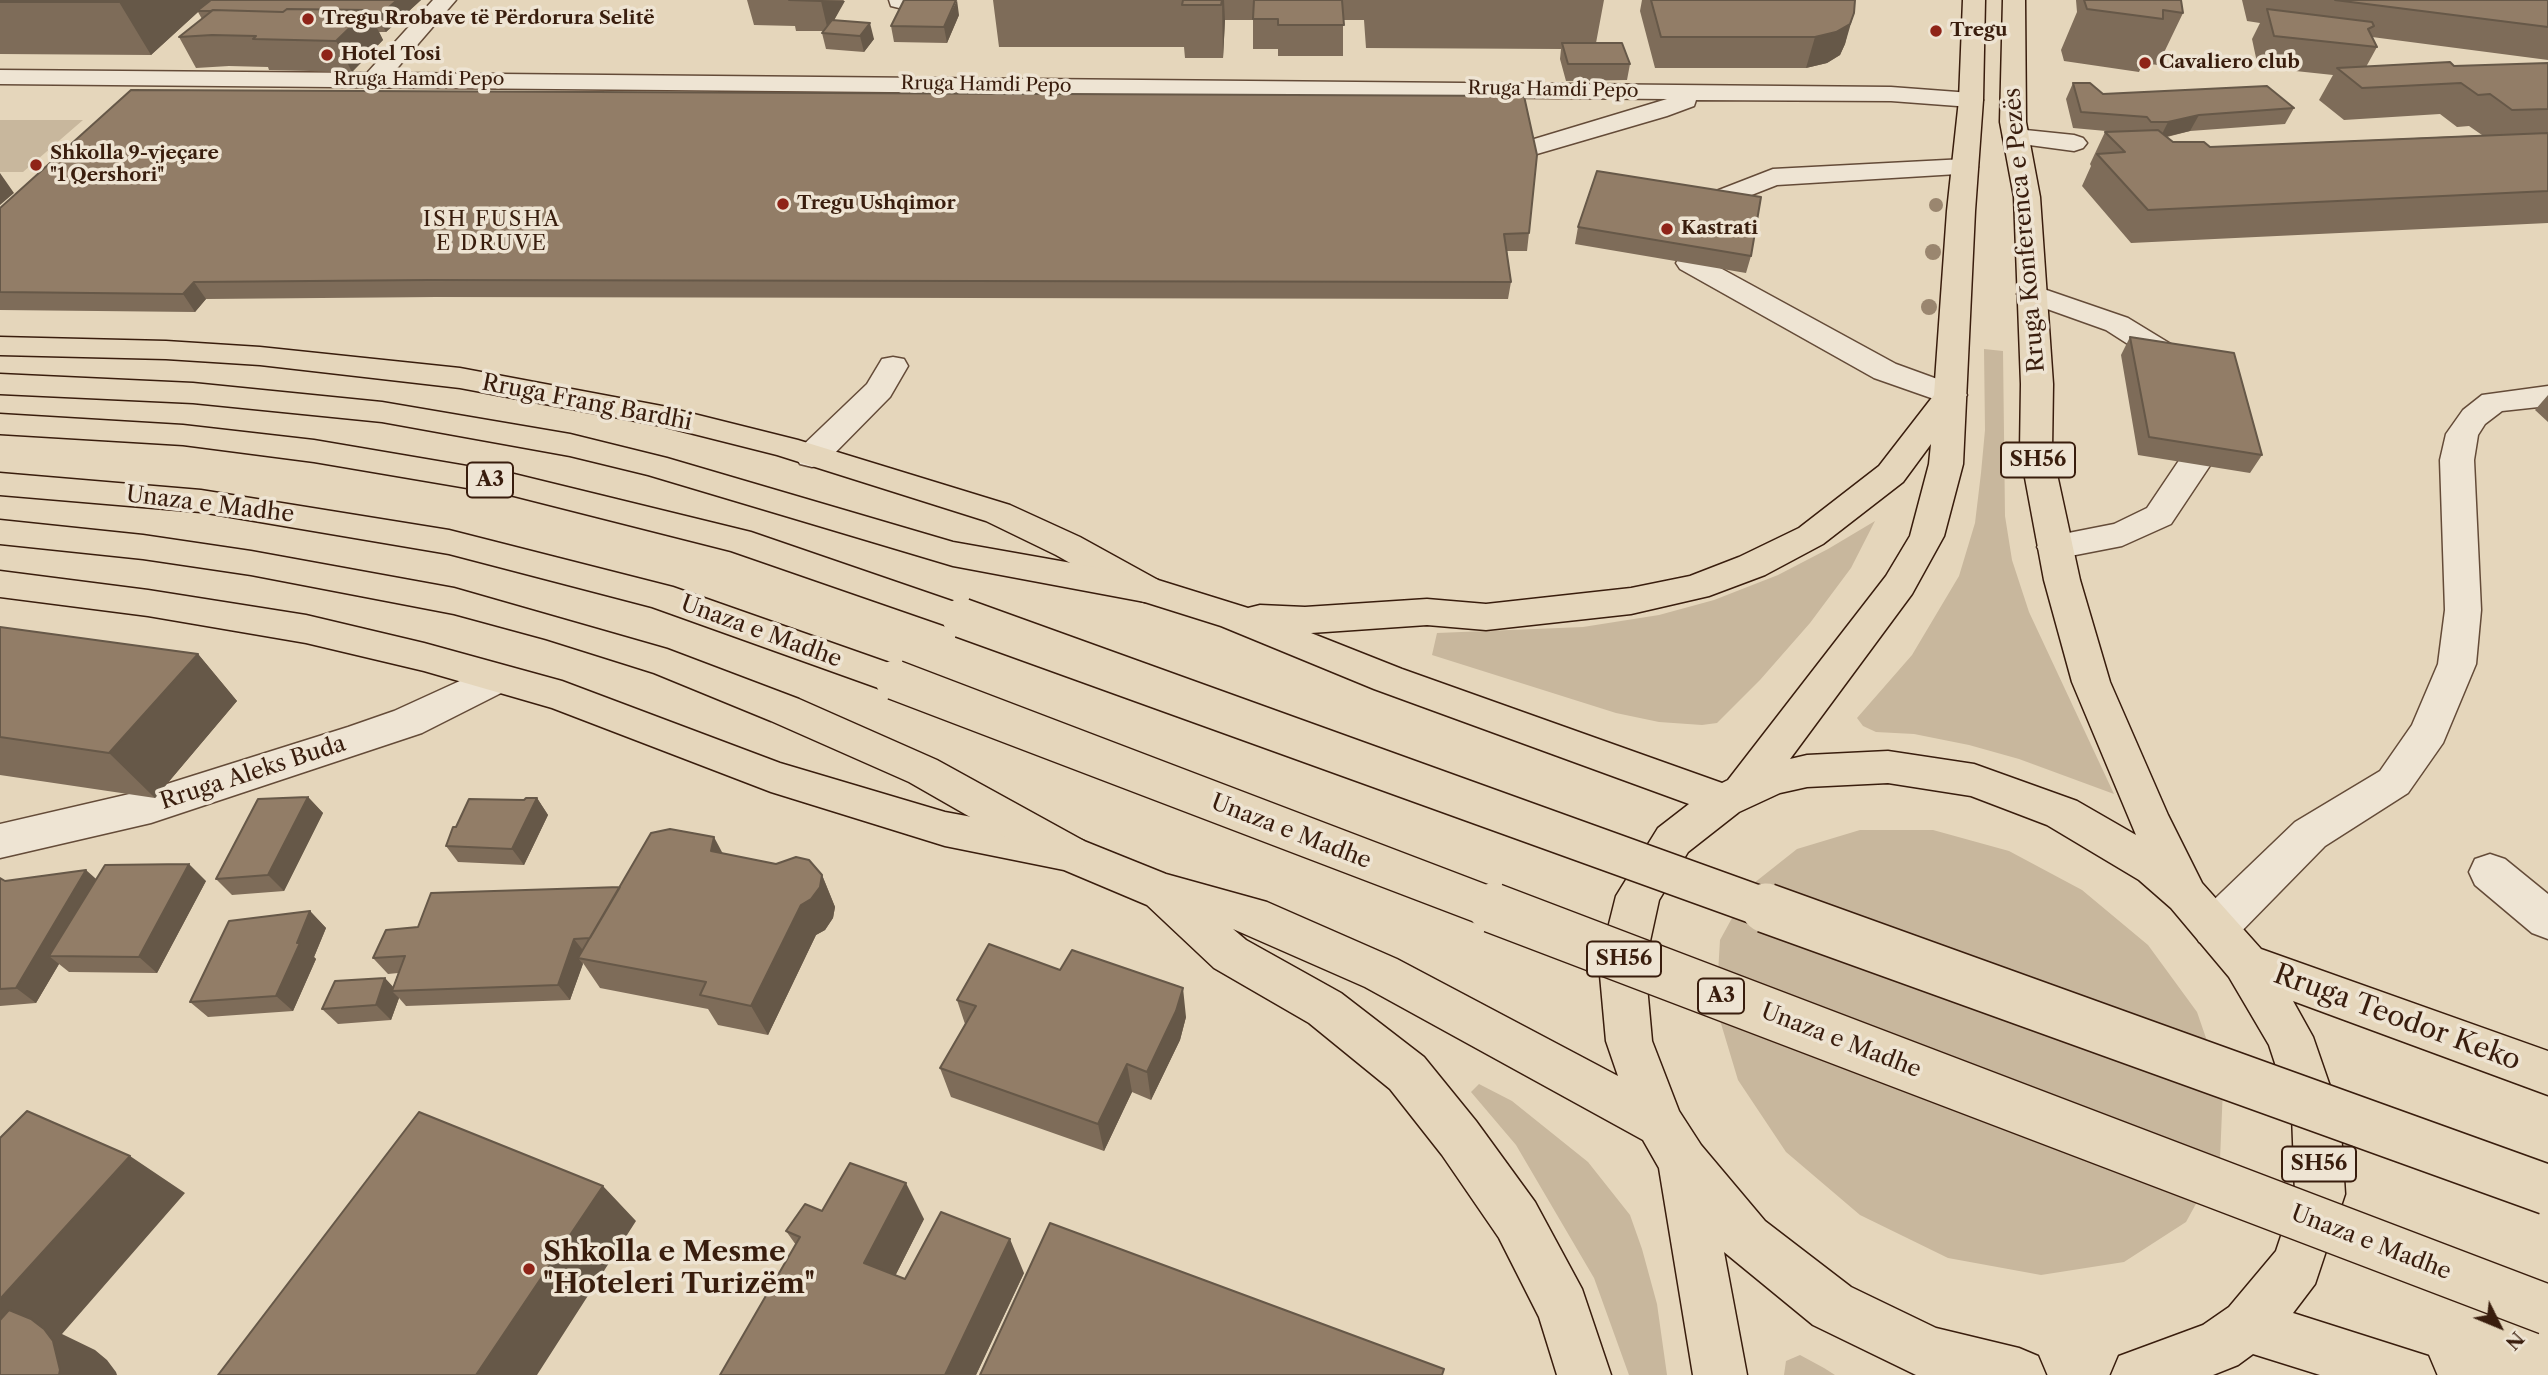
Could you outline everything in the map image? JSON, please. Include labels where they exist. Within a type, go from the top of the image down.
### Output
[{"type":"main road","name":"Rruga Konferenca e Pezës","points":[[1733,796],[1899,585],[1927,536],[1946,464],[1971,100],[1975,0]]},
{"type":"main road","name":"Rruga Konferenca e Pezës","points":[[2014,0],[2012,104],[2015,137],[2027,197],[2037,384],[2036,451],[2055,547],[2091,682],[2147,815],[2186,895]]},
{"type":"main road","name":"Rruga Frang Bardhi","points":[[0,346],[207,352],[460,378],[662,416],[812,456],[998,513],[1069,546],[1145,589]]},
{"type":"main road","points":[[0,384],[194,393],[382,412],[570,445],[654,466],[953,554],[1145,589],[1234,617],[1388,679],[1733,796]]},
{"type":"main road","points":[[1234,617],[1305,620],[1427,612],[1486,617],[1631,601],[1696,587],[1752,566],[1811,536],[1851,506],[1891,474],[1951,395]]},
{"type":"main road","name":"A3","points":[[0,424],[183,435],[314,451],[514,485],[739,541],[962,618],[2548,1190]]},
{"type":"main road","name":"Unaza e Madhe","points":[[0,484],[201,501],[449,542],[660,596],[895,680],[2548,1310]]},
{"type":"main road","points":[[0,532],[143,547],[251,563],[454,601],[667,663],[923,771],[1069,853],[1160,891],[1251,915],[1381,973],[1671,1143]]},
{"type":"main road","points":[[0,584],[148,603],[306,629],[562,696],[771,776],[945,829],[1069,853]]},
{"type":"main road","name":"SH56","points":[[1720,1375],[1671,1143],[1629,1041],[1622,964],[1638,896],[1673,840],[1733,796],[1773,779],[1807,771],[1888,766],[1974,780],[2062,813],[2154,867],[2186,895],[2230,946],[2290,1037],[2316,1115],[2320,1194],[2297,1266],[2229,1349]]},
{"type":"main road","points":[[1160,891],[1230,954],[1325,1008],[1407,1073],[1459,1138],[1517,1220],[1563,1308],[1584,1375]]},
{"type":"main road","name":"Rruga Teodor Keko","points":[[2230,946],[2548,1073]]},
{"type":"main road","name":"SH56","points":[[1671,1143],[1747,1240],[1832,1306],[1931,1354],[2019,1375]]},
{"type":"main road","points":[[2138,1375],[2229,1349],[2409,1375]]},
{"type":"street","points":[[374,80],[445,0]]},
{"type":"street","name":"Rruga Hamdi Pepo","points":[[0,77],[1891,94],[1971,100]]},
{"type":"street","points":[[1530,148],[1658,111],[1706,92]]},
{"type":"street","points":[[2015,137],[2074,142]]},
{"type":"street","points":[[1703,206],[1773,177],[1965,167]]},
{"type":"street","points":[[1690,263],[1885,371],[1951,395]]},
{"type":"street","points":[[2032,294],[2117,324],[2181,364]]},
{"type":"street","points":[[812,456],[879,390],[893,366]]},
{"type":"street","points":[[2230,946],[2310,834],[2394,782],[2429,732],[2457,664],[2463,610],[2457,460],[2462,435],[2474,416],[2493,402],[2548,396]]},
{"type":"street","points":[[2055,547],[2122,534],[2159,516],[2194,464]]},
{"type":"street","name":"Rruga Aleks Buda","points":[[0,841],[151,806],[359,739],[408,722],[497,678]]},
{"type":"street","points":[[2490,872],[2548,920]]},
{"type":"shaded area","points":[[0,120],[83,120],[23,172],[0,172]]},
{"type":"shaded area","points":[[1984,349],[2003,351],[2005,516],[2012,560],[2029,612],[2114,794],[2019,759],[1969,745],[1914,734],[1876,732],[1863,726],[1857,718],[1912,655],[1959,576],[1975,523],[1981,473],[1985,430]]},
{"type":"shaded area","points":[[1875,521],[1851,568],[1810,623],[1760,680],[1717,723],[1702,725],[1659,722],[1616,713],[1432,655],[1437,633],[1583,627],[1659,615],[1714,600],[1778,575]]},
{"type":"shaded area","points":[[1860,830],[1933,830],[2009,851],[2082,890],[2148,945],[2197,1012],[2223,1087],[2220,1160],[2186,1222],[2124,1262],[2041,1275],[1948,1258],[1860,1215],[1786,1152],[1738,1080],[1716,1007],[1720,940],[1749,887],[1797,849]]},
{"type":"shaded area","points":[[1479,1084],[1512,1101],[1588,1162],[1630,1215],[1657,1304],[1667,1375],[1629,1375],[1594,1278],[1516,1145],[1471,1092]]},
{"type":"shaded area","points":[[1800,1355],[1835,1375],[1784,1375],[1786,1361]]},
{"type":"building","points":[[0,0],[122,0],[0,2]]},
{"type":"building","points":[[211,0],[397,0],[378,17],[371,16],[368,10],[197,11]]},
{"type":"building","points":[[904,0],[956,0],[944,27],[891,26]]},
{"type":"building","points":[[1183,0],[1222,0],[1221,5],[1182,5]]},
{"type":"building","points":[[1254,0],[1342,0],[1344,25],[1278,25],[1278,19],[1253,19]]},
{"type":"building","points":[[1651,0],[1855,0],[1850,24],[1836,32],[1815,37],[1661,37]]},
{"type":"building","points":[[2084,0],[2181,0],[2183,13],[2163,10],[2163,19],[2087,9]]},
{"type":"building","points":[[2335,0],[2548,0],[2548,27]]},
{"type":"building","points":[[287,9],[368,10],[336,41],[253,39],[256,36],[179,37],[213,10],[283,12]]},
{"type":"building","points":[[2267,9],[2372,22],[2374,26],[2368,29],[2377,47],[2274,36]]},
{"type":"building","points":[[832,20],[870,23],[860,36],[822,33]]},
{"type":"building","points":[[1562,43],[1622,43],[1630,64],[1568,64]]},
{"type":"building","points":[[2450,62],[2454,66],[2548,63],[2548,109],[2512,110],[2490,94],[2478,95],[2461,83],[2362,88],[2337,68]]},
{"type":"building","points":[[2073,83],[2090,83],[2103,94],[2267,86],[2294,108],[2199,115],[2168,122],[2151,122],[2147,117],[2081,112]]},
{"type":"building","name":"Tregu Ushqimor","points":[[131,90],[1524,96],[1537,155],[1529,233],[1504,234],[1511,282],[428,280],[194,282],[183,294],[0,292],[0,208]]},
{"type":"building","points":[[2158,130],[2173,142],[2204,142],[2210,147],[2548,133],[2548,191],[2148,210],[2097,154],[2125,152],[2105,132]]},
{"type":"building","name":"Kastrati","points":[[1597,171],[1761,197],[1751,256],[1578,227]]},
{"type":"building","points":[[2130,337],[2234,353],[2262,455],[2149,437]]},
{"type":"building","points":[[0,627],[198,654],[109,753],[0,737]]},
{"type":"building","points":[[308,797],[268,875],[216,879],[258,799]]},
{"type":"building","points":[[537,798],[512,849],[446,846],[469,799]]},
{"type":"building","points":[[670,829],[714,837],[711,851],[776,864],[796,857],[809,860],[822,875],[820,887],[811,899],[801,905],[751,1006],[700,995],[706,982],[578,958],[651,833]]},
{"type":"building","points":[[189,864],[139,957],[49,956],[105,865]]},
{"type":"building","points":[[86,870],[16,988],[0,989],[0,878],[5,881]]},
{"type":"building","points":[[620,887],[590,938],[574,939],[558,985],[392,991],[405,956],[373,958],[386,930],[418,927],[431,893]]},
{"type":"building","points":[[310,911],[297,943],[300,943],[276,996],[190,1002],[229,921]]},
{"type":"building","points":[[989,944],[1060,970],[1072,950],[1183,988],[1176,1011],[1147,1072],[1127,1064],[1098,1124],[940,1068],[976,1006],[957,1000]]},
{"type":"building","points":[[385,978],[376,1005],[322,1009],[335,981]]},
{"type":"building","points":[[27,1111],[130,1156],[0,1299],[0,1138]]},
{"type":"building","points":[[419,1112],[603,1186],[476,1375],[218,1375]]},
{"type":"building","points":[[850,1163],[906,1183],[864,1263],[905,1279],[941,1212],[1010,1239],[945,1375],[720,1375],[800,1237],[786,1231],[805,1204],[822,1211]]},
{"type":"building","points":[[1050,1223],[1444,1369],[1442,1375],[980,1375]]},
{"type":"building","points":[[9,1310],[31,1319],[44,1329],[53,1341],[59,1375],[0,1375],[0,1320]]},
{"type":"place","name":"Tregu Rrobave të Përdorura Selitë","points":[[308,19]]},
{"type":"place","name":"Tregu","points":[[1936,31]]},
{"type":"place","name":"Hotel Tosi","points":[[327,55]]},
{"type":"place","name":"Cavaliero club","points":[[2145,63]]},
{"type":"place","name":"Shkolla 9-vjeçare \"1 Qershori\"","points":[[36,165]]},
{"type":"place","name":"Tregu Ushqimor","points":[[783,204]]},
{"type":"place","name":"Kastrati","points":[[1667,229]]},
{"type":"place","name":"Shkolla e Mesme \"Hoteleri Turizëm\"","points":[[529,1269]]},
{"type":"district","name":"ISH FUSHA E DRUVE","points":[[492,232]]}]
